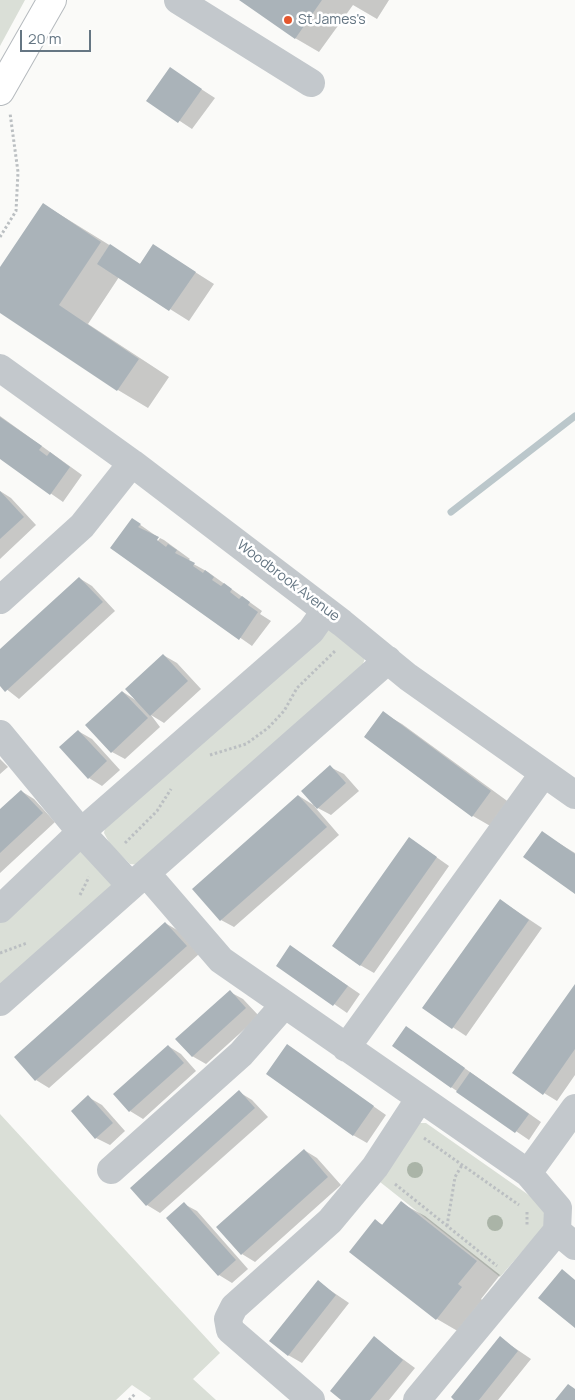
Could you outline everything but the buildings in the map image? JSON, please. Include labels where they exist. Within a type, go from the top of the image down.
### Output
[{"type":"main road","points":[[2,87],[52,0]]},
{"type":"street","points":[[178,0],[311,83]]},
{"type":"street","name":"Woodbrook Avenue","points":[[0,368],[132,463],[388,660],[575,795]]},
{"type":"street","points":[[0,600],[82,526],[132,463]]},
{"type":"street","points":[[0,909],[81,832],[311,631],[325,611]]},
{"type":"street","points":[[0,1002],[388,660]]},
{"type":"street","points":[[0,734],[81,832],[106,859],[139,880],[221,960],[528,1173],[558,1208],[557,1242],[515,1281],[417,1400]]},
{"type":"street","points":[[346,1048],[544,773]]},
{"type":"street","points":[[111,1170],[242,1054],[284,1005]]},
{"type":"street","points":[[311,1400],[230,1330],[228,1319],[234,1307],[330,1221],[375,1167],[420,1098]]},
{"type":"street","points":[[528,1173],[575,1108]]},
{"type":"path","points":[[0,237],[16,211],[18,172],[15,138],[2,87]]},
{"type":"path","points":[[201,758],[254,739],[284,711],[297,688],[306,678],[355,633]]},
{"type":"path","points":[[106,859],[156,811],[175,783]]},
{"type":"path","points":[[404,1123],[527,1210],[527,1240],[557,1242]]},
{"type":"path","points":[[447,1226],[455,1177],[462,1165]]},
{"type":"path","points":[[375,1167],[515,1281]]},
{"type":"path","points":[[129,1400],[135,1394]]},
{"type":"shaded area","points":[[0,0],[25,0],[0,46]]},
{"type":"shaded area","points":[[333,627],[365,658],[359,676],[140,865],[130,864],[110,844],[104,833],[106,823],[320,629]]},
{"type":"shaded area","points":[[79,849],[115,883],[0,995],[0,920]]},
{"type":"shaded area","points":[[0,1114],[220,1353],[193,1379],[216,1400],[149,1400],[151,1398],[132,1385],[116,1400],[0,1400]]},
{"type":"shaded area","points":[[418,1123],[426,1123],[543,1205],[548,1214],[546,1224],[500,1277],[375,1178]]},
{"type":"waterway","points":[[451,512],[575,416]]},
{"type":"place","name":"St James's","points":[[288,20]]}]
